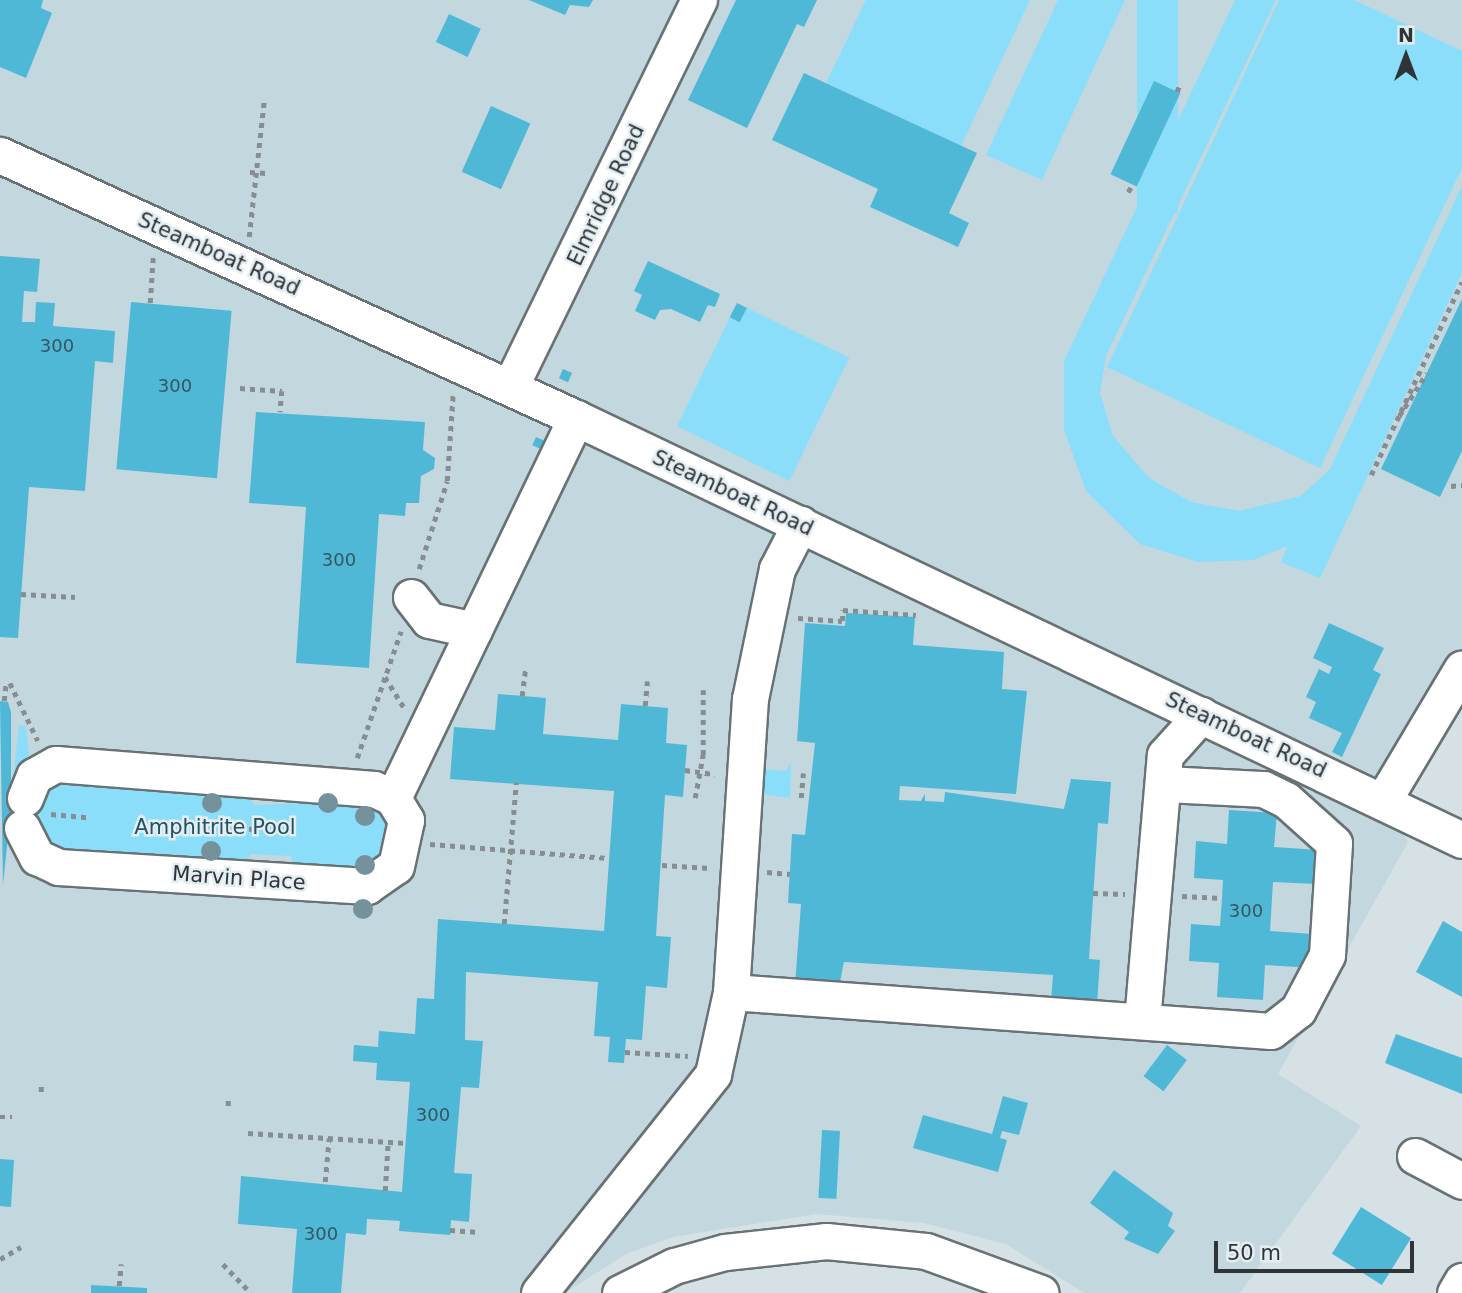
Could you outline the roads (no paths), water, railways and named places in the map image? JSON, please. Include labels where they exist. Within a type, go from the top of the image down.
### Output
[{"type":"street","name":"Elmridge Road","points":[[510,387],[699,0]]},
{"type":"street","name":"Steamboat Road","points":[[0,155],[247,265],[510,387],[1384,799],[1462,840]]},
{"type":"street","points":[[393,797],[576,418]]},
{"type":"street","points":[[539,1293],[713,1074],[730,992],[750,699],[777,569],[800,524]]},
{"type":"street","points":[[411,597],[429,620],[474,630]]},
{"type":"street","points":[[1384,799],[1462,668]]},
{"type":"street","points":[[1142,1021],[1140,894],[1163,784],[1165,755],[1201,715]]},
{"type":"street","name":"Marvin Place","points":[[50,767],[374,789],[393,797],[406,820],[406,842],[396,866],[367,886],[58,867],[37,857],[28,813],[34,776],[50,767]]},
{"type":"street","points":[[730,992],[1271,1031],[1298,1010],[1327,955],[1334,843],[1286,800],[1263,789],[1163,784]]},
{"type":"street","points":[[1415,1156],[1462,1181]]},
{"type":"street","points":[[620,1293],[674,1266],[725,1252],[826,1241],[926,1251],[1041,1293]]},
{"type":"street","points":[[1455,1293],[1462,1280]]},
{"type":"park label","name":"Amphitrite Pool","points":[[215,827]]}]
